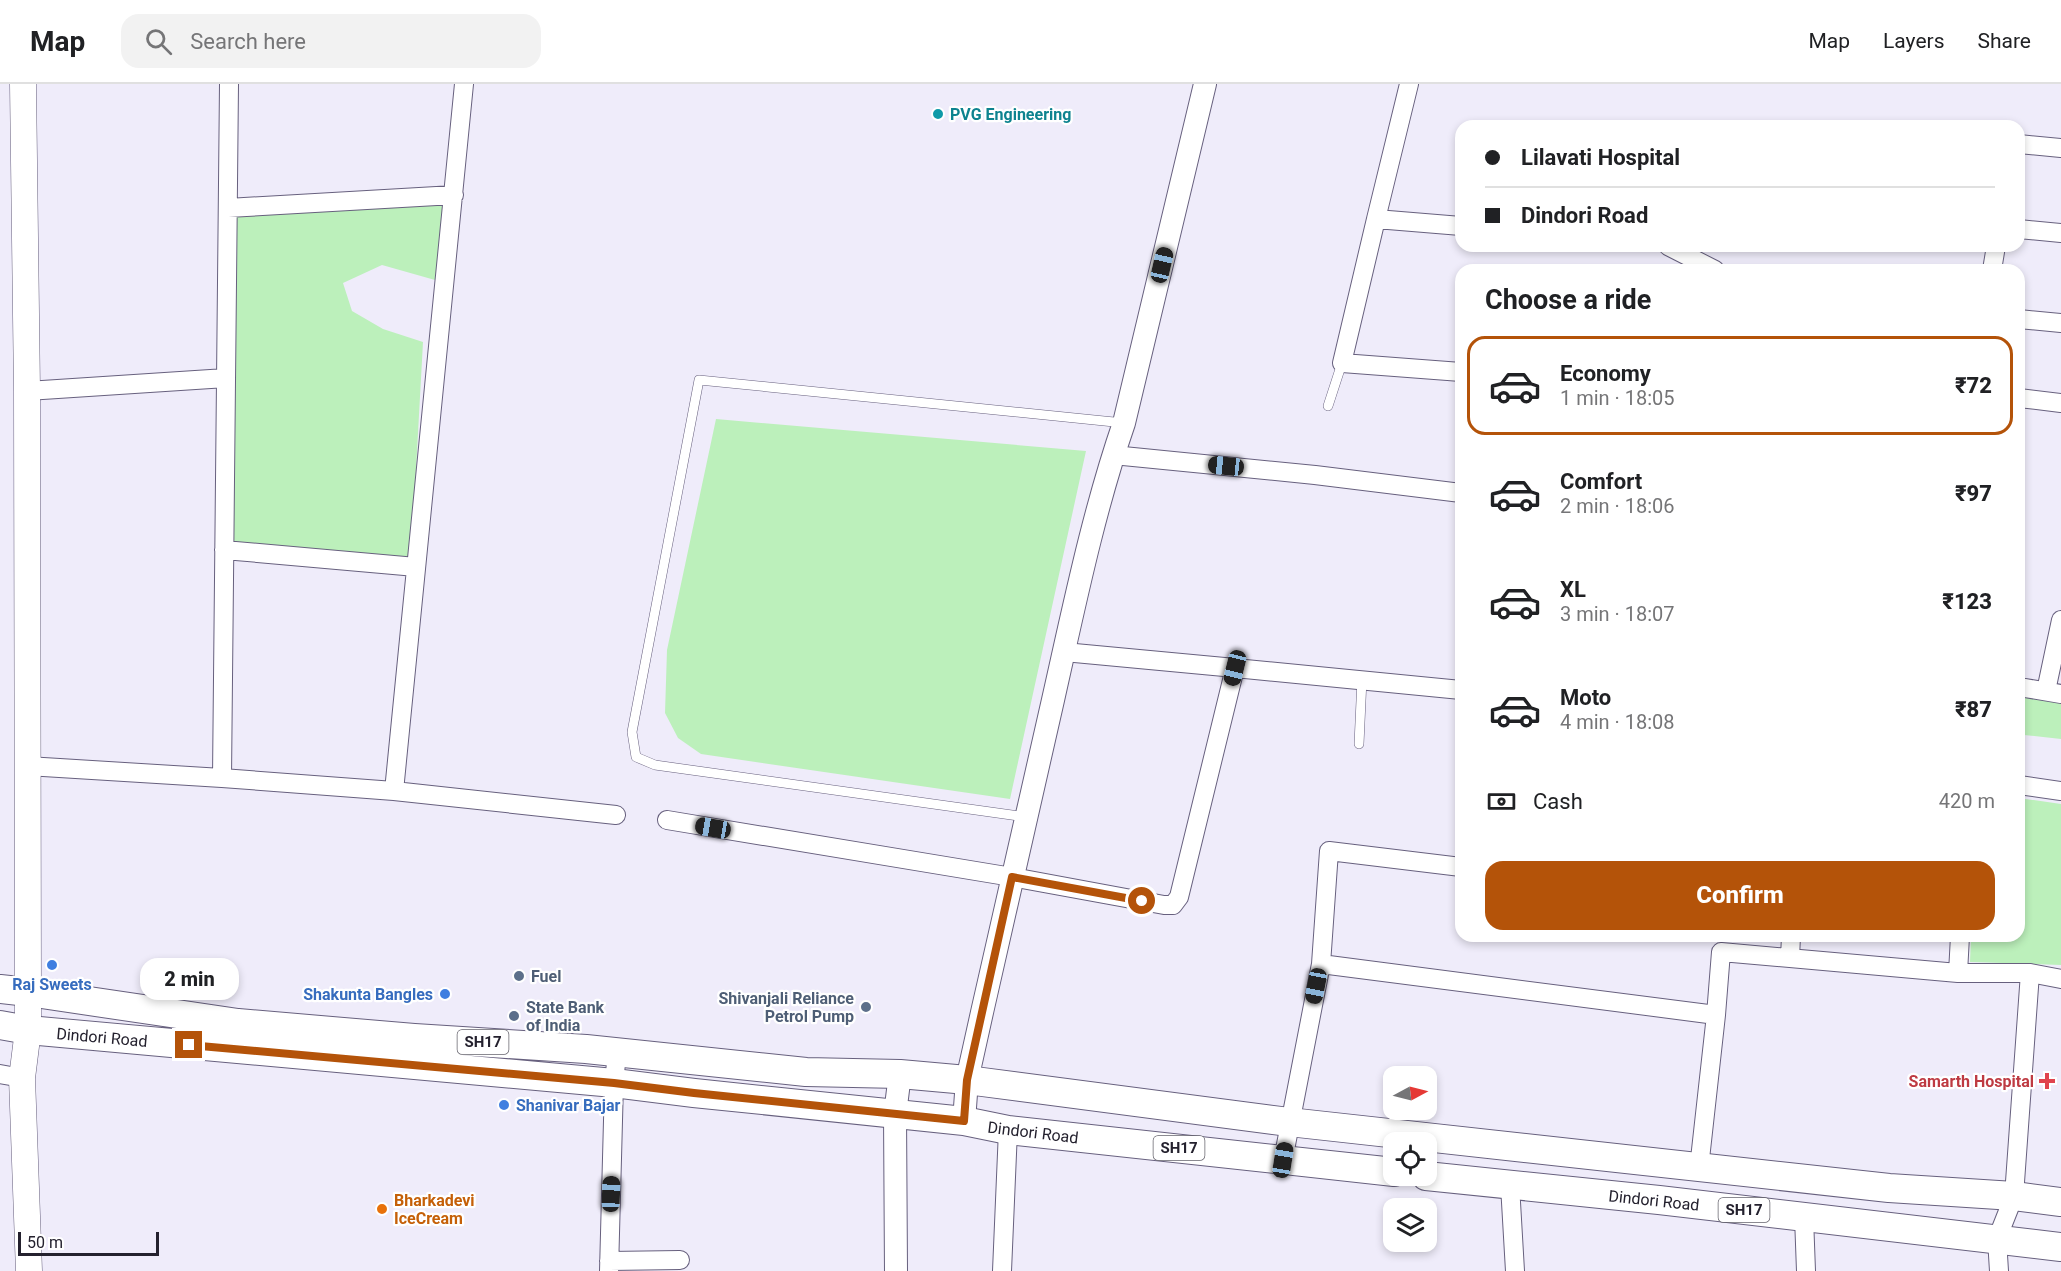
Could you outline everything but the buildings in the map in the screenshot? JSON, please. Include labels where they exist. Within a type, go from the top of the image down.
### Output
[{"type":"main road","points":[[15,1072],[28,1030],[27,391],[23,84]]},
{"type":"main road","name":"Dindori Road","points":[[0,989],[238,1023],[414,1038],[586,1049],[806,1072],[900,1074],[967,1080],[1289,1122],[1699,1168],[1889,1188],[2014,1196],[2061,1202]]},
{"type":"main road","name":"Dindori Road","points":[[0,1025],[28,1030],[614,1083],[964,1121],[1008,1130],[1383,1171]]},
{"type":"main road","points":[[0,1030],[15,1072],[29,1271]]},
{"type":"main road","name":"Dindori Road","points":[[1437,1177],[1659,1200],[2061,1247]]},
{"type":"street","points":[[222,778],[230,84]]},
{"type":"street","points":[[394,791],[464,84]]},
{"type":"street","points":[[964,1121],[967,1080],[1064,652],[1095,522],[1124,423],[1205,84]]},
{"type":"street","points":[[1409,84],[1342,363],[1455,372]]},
{"type":"street","points":[[2025,145],[2061,148]]},
{"type":"street","points":[[228,208],[454,195]]},
{"type":"street","points":[[1376,219],[1455,226]]},
{"type":"street","points":[[2025,230],[2061,233]]},
{"type":"street","points":[[1680,252],[1703,264]]},
{"type":"street","points":[[2025,319],[2061,323]]},
{"type":"street","points":[[27,391],[226,378]]},
{"type":"street","points":[[2025,399],[2061,403]]},
{"type":"street","points":[[1113,455],[1315,475],[1455,492]]},
{"type":"street","points":[[224,550],[416,567]]},
{"type":"street","points":[[2025,688],[2054,692],[2061,620]]},
{"type":"street","points":[[1064,652],[1455,689]]},
{"type":"street","points":[[667,820],[1173,905],[1179,897],[1235,668]]},
{"type":"street","points":[[27,766],[394,791],[616,815]]},
{"type":"street","points":[[2025,786],[2061,791]]},
{"type":"street","points":[[1283,1160],[1320,964],[1329,851],[1455,866]]},
{"type":"street","points":[[1790,958],[1791,942]]},
{"type":"street","points":[[1958,973],[1960,942]]},
{"type":"street","points":[[1699,1168],[1722,944],[1790,958],[1958,973],[2030,973],[2061,980]]},
{"type":"street","points":[[1320,964],[1716,1015]]},
{"type":"street","points":[[1999,1271],[1997,1239],[2014,1196],[2030,973]]},
{"type":"street","points":[[617,1053],[614,1083],[609,1266],[680,1260]]},
{"type":"street","points":[[896,1271],[895,1114],[900,1074]]},
{"type":"street","points":[[1002,1271],[1008,1130]]},
{"type":"street","points":[[1510,1185],[1515,1271]]},
{"type":"street","points":[[1804,1217],[1806,1271]]},
{"type":"lane","points":[[1328,406],[1342,363]]},
{"type":"lane","points":[[1026,817],[655,765],[636,757],[632,732],[699,380],[1124,423]]},
{"type":"lane","points":[[1359,744],[1362,679]]},
{"type":"green space","points":[[446,200],[435,280],[382,265],[343,283],[352,311],[383,329],[423,342],[411,561],[232,545],[234,208]]},
{"type":"green space","points":[[716,419],[1086,451],[1010,799],[701,754],[678,738],[665,713],[667,650]]},
{"type":"green space","points":[[2025,690],[2061,696],[2061,739],[2025,735]]},
{"type":"green space","points":[[2025,799],[2061,804],[2061,965],[1970,962],[1971,942],[2025,942]]},
{"type":"place","name":"PVG Engineering","points":[[938,114]]},
{"type":"place","name":"Raj Sweets","points":[[52,965]]},
{"type":"place","name":"Fuel","points":[[519,976]]},
{"type":"place","name":"Shakunta Bangles","points":[[445,994]]},
{"type":"place","name":"Shivanjali Reliance Petrol Pump","points":[[866,1007]]},
{"type":"place","name":"State Bank of India","points":[[514,1016]]},
{"type":"place","name":"Samarth Hospital","points":[[2047,1081]]},
{"type":"place","name":"Shanivar Bajar","points":[[504,1105]]},
{"type":"place","name":"Bharkadevi IceCream","points":[[382,1209]]},
{"type":"route","points":[[189,1045],[614,1083],[964,1121],[967,1080],[1012,877],[1142,901]]}]
